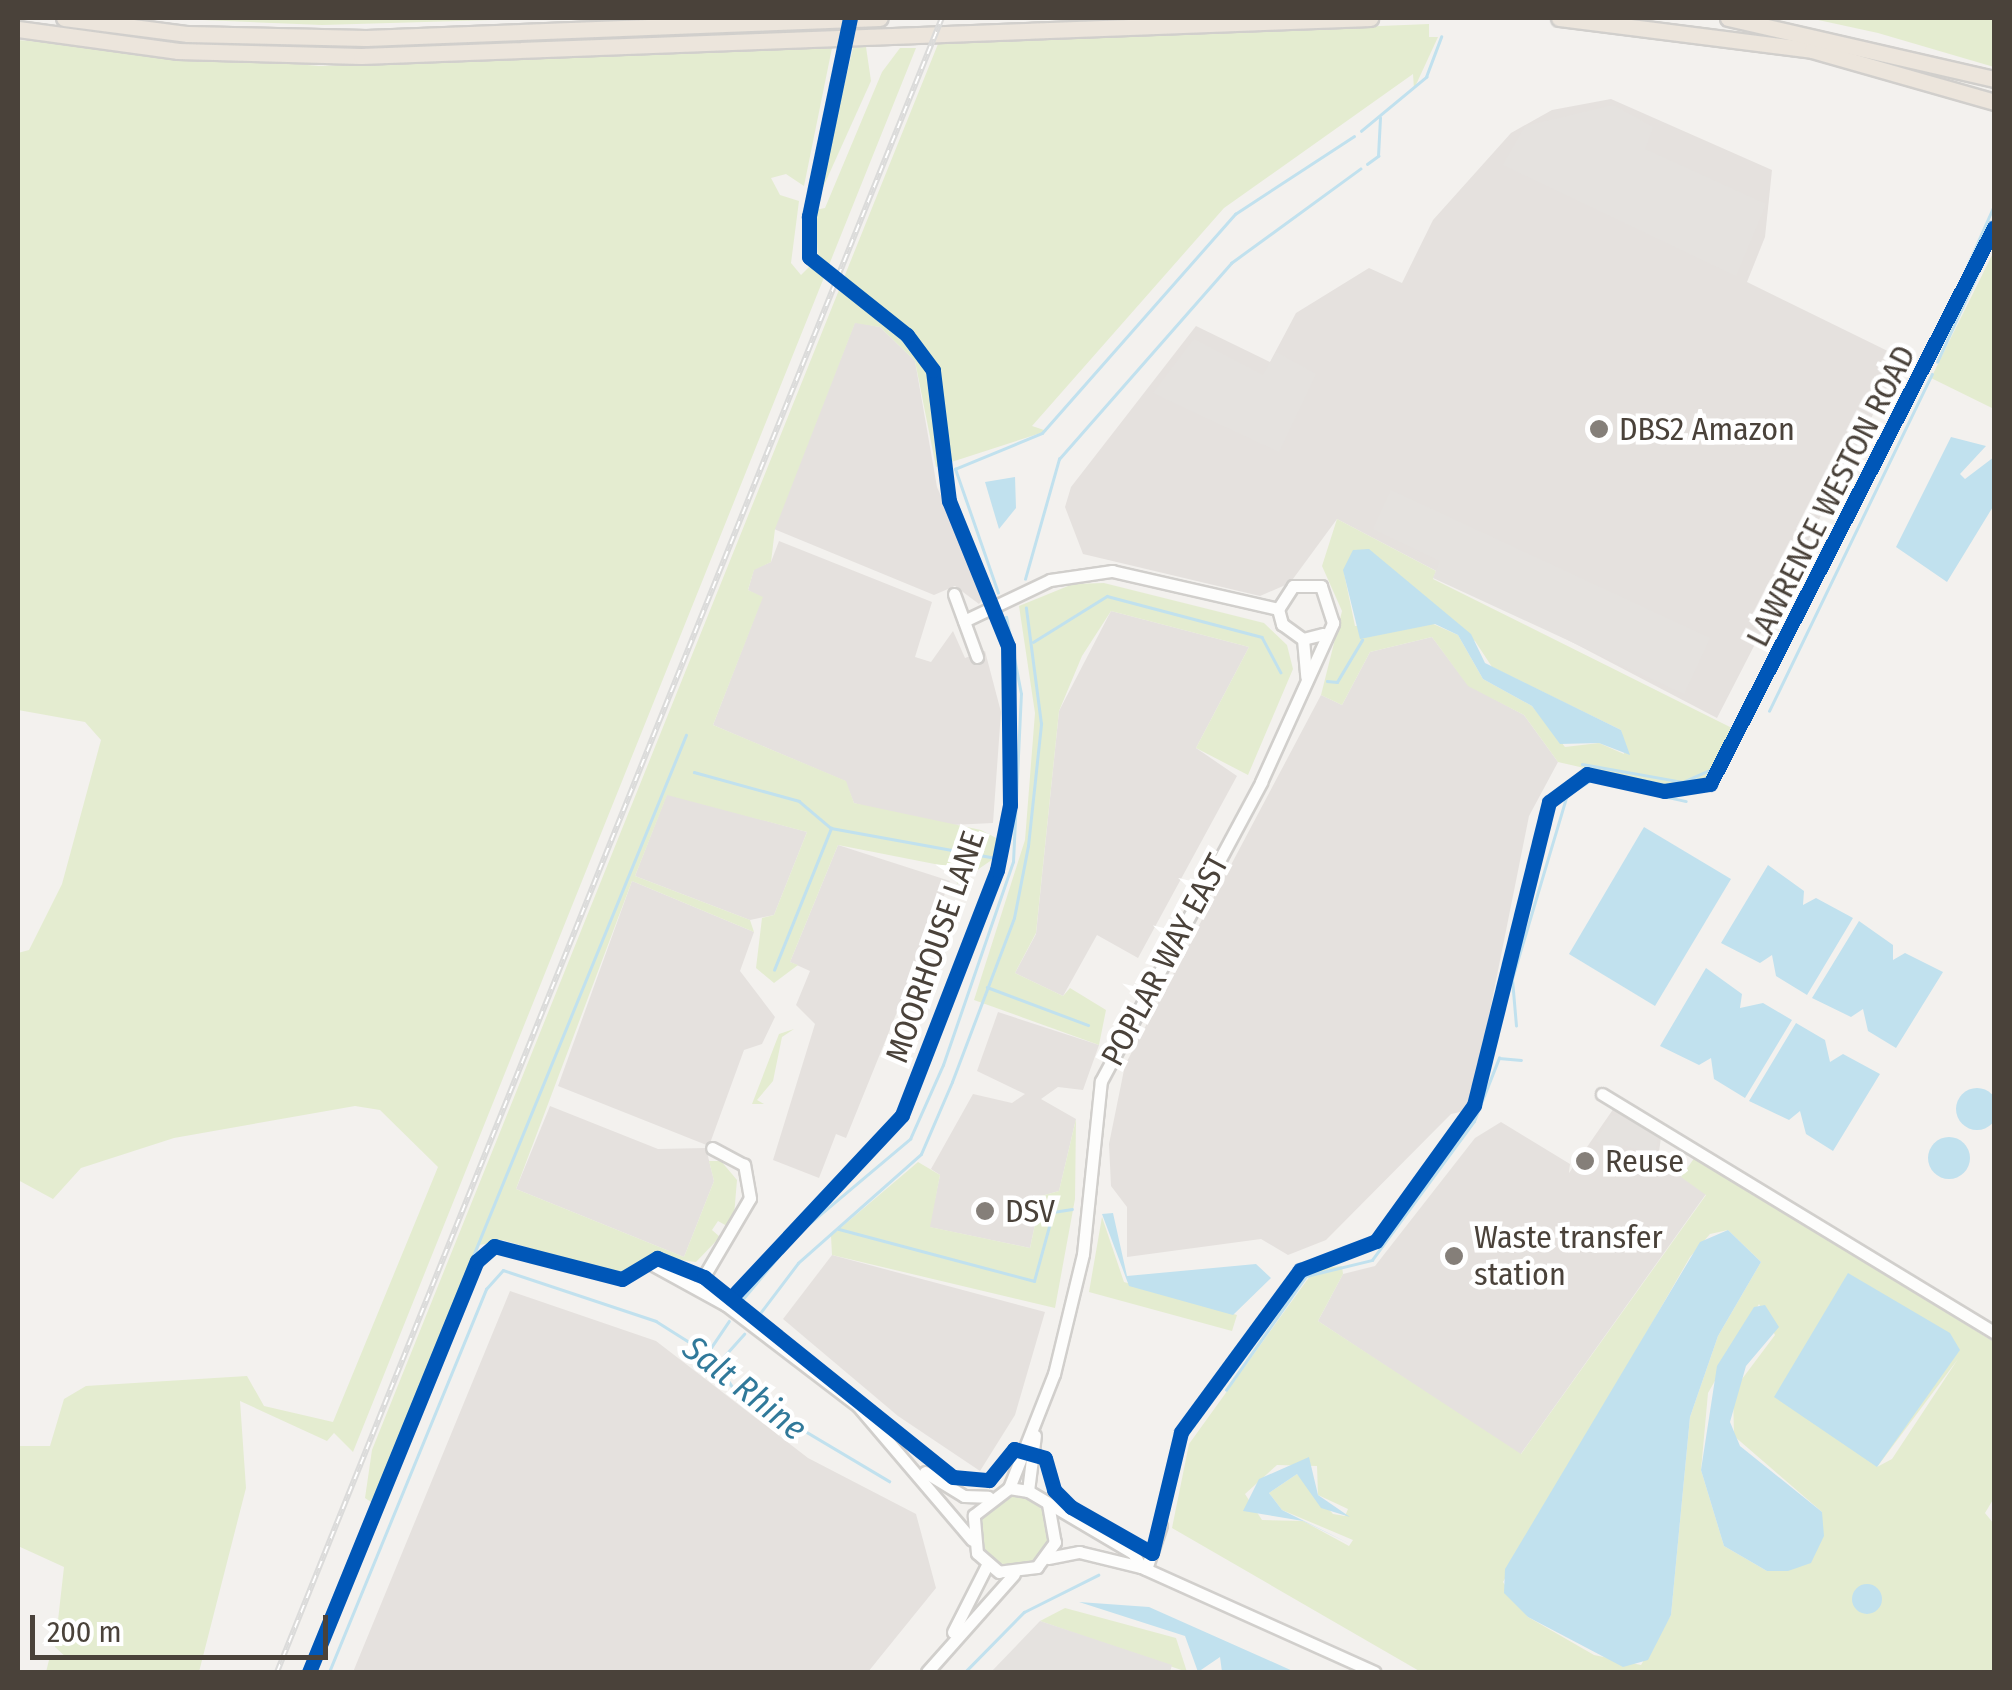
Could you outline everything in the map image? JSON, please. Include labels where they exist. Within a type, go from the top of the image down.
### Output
[{"type":"highway","points":[[64,18],[188,34],[366,38],[880,18]]},
{"type":"highway","points":[[18,29],[178,52],[361,56],[1370,18]]},
{"type":"highway","points":[[1559,18],[1812,50],[1994,102]]},
{"type":"highway","points":[[1728,18],[1994,80]]},
{"type":"street","points":[[964,621],[1050,580],[1112,570],[1278,609],[1302,639],[1306,681]]},
{"type":"street","name":"POPLAR WAY EAST","points":[[1028,1491],[1036,1431],[1083,1254],[1100,1081],[1306,681],[1335,609],[1321,586],[1292,586],[1278,609]]},
{"type":"street","points":[[954,594],[976,656]]},
{"type":"street","points":[[1302,639],[1324,634]]},
{"type":"street","points":[[1602,1094],[1994,1332]]},
{"type":"street","points":[[697,1288],[750,1198],[744,1165],[712,1148]]},
{"type":"street","points":[[653,1265],[697,1288],[858,1406],[910,1460],[986,1564],[1014,1574]]},
{"type":"street","name":"POPLAR WAY EAST","points":[[1010,1488],[1036,1431]]},
{"type":"street","points":[[910,1460],[964,1496],[988,1496],[1010,1488],[1028,1491],[1133,1553],[1144,1568]]},
{"type":"street","points":[[972,1540],[988,1496]]},
{"type":"street","points":[[1048,1504],[1056,1523],[1048,1558]]},
{"type":"street","points":[[1144,1568],[1162,1526]]},
{"type":"street","points":[[927,1672],[1014,1574],[1048,1558],[1079,1552],[1144,1568],[1375,1672]]},
{"type":"street","points":[[943,1650],[986,1564]]},
{"type":"shaded area","points":[[1611,99],[1772,170],[1765,237],[1747,282],[1902,358],[1717,718],[1337,519],[1290,583],[1260,596],[1083,554],[1065,507],[1071,487],[1196,326],[1270,362],[1296,313],[1369,268],[1402,283],[1433,220],[1511,133],[1552,110]]},
{"type":"shaded area","points":[[1613,105],[1653,127],[1645,149],[1766,204],[1736,276],[1503,165],[1525,126]]},
{"type":"shaded area","points":[[855,322],[880,327],[915,361],[937,487],[986,596],[979,604],[955,586],[934,595],[774,529]]},
{"type":"shaded area","points":[[1194,339],[1263,375],[1276,352],[1316,374],[1279,452],[1153,393]]},
{"type":"shaded area","points":[[1391,490],[1710,638],[1684,694],[1433,578],[1440,561],[1373,529]]},
{"type":"shaded area","points":[[779,541],[932,602],[915,657],[931,662],[953,631],[965,658],[985,651],[1001,712],[993,823],[931,826],[854,803],[845,781],[713,725],[762,598],[748,590],[754,569],[771,562]]},
{"type":"shaded area","points":[[1111,611],[1249,647],[1196,748],[1237,776],[1138,958],[1097,935],[1063,996],[1015,973],[1036,934],[1059,711]]},
{"type":"shaded area","points":[[1432,637],[1468,685],[1524,715],[1558,762],[1529,816],[1470,1110],[1451,1114],[1326,1240],[1288,1255],[1261,1239],[1127,1257],[1127,1207],[1111,1186],[1109,1144],[1125,1065],[1321,695],[1342,705],[1370,652]]},
{"type":"shaded area","points":[[667,794],[807,832],[774,915],[750,920],[635,876]]},
{"type":"shaded area","points":[[838,845],[950,881],[846,1138],[836,1134],[819,1178],[773,1160],[815,1024],[796,1005],[810,971],[790,962]]},
{"type":"shaded area","points":[[632,881],[754,932],[740,971],[775,1017],[762,1044],[744,1050],[709,1146],[558,1086]]},
{"type":"shaded area","points":[[998,1012],[1099,1045],[1083,1090],[1058,1087],[1041,1099],[1076,1119],[1059,1191],[1041,1196],[1030,1248],[929,1227],[940,1175],[931,1169],[973,1094],[1012,1103],[1025,1094],[977,1071]]},
{"type":"shaded area","points":[[550,1106],[658,1149],[706,1148],[714,1181],[684,1257],[516,1189]]},
{"type":"shaded area","points":[[1614,1108],[1661,1137],[1658,1160],[1706,1194],[1520,1455],[1318,1321],[1343,1274],[1375,1266],[1475,1138],[1501,1122],[1570,1164],[1569,1173]]},
{"type":"shaded area","points":[[1624,1115],[1658,1136],[1655,1155],[1623,1145],[1619,1155],[1596,1141],[1611,1116]]},
{"type":"shaded area","points":[[832,1255],[1045,1312],[1015,1415],[980,1471],[898,1416],[783,1319]]},
{"type":"shaded area","points":[[510,1291],[656,1341],[808,1458],[916,1514],[936,1588],[868,1672],[353,1672]]},
{"type":"shaded area","points":[[1040,1621],[1172,1665],[1170,1672],[991,1672]]},
{"type":"green space","points":[[155,18],[565,18],[322,25]]},
{"type":"green space","points":[[1809,18],[1994,18],[1994,67],[1878,33]]},
{"type":"green space","points":[[1429,24],[1429,37],[1438,37],[1414,89],[1413,74],[1224,208],[1032,426],[1047,431],[936,467],[915,361],[880,327],[855,323],[775,529],[771,562],[754,570],[748,590],[763,597],[713,725],[846,781],[854,803],[981,830],[998,839],[996,857],[957,884],[955,868],[838,845],[790,962],[798,965],[774,983],[756,968],[762,918],[774,915],[807,832],[667,795],[635,876],[750,920],[754,932],[632,881],[516,1189],[684,1257],[714,1181],[709,1161],[721,1161],[737,1180],[734,1216],[727,1226],[718,1221],[712,1230],[720,1237],[696,1262],[654,1257],[624,1277],[503,1240],[480,1245],[374,1504],[365,1498],[372,1450],[938,44]]},
{"type":"green space","points":[[18,40],[319,66],[832,48],[804,186],[786,174],[771,178],[780,195],[799,201],[791,263],[801,275],[818,258],[815,210],[825,208],[882,72],[900,48],[916,48],[353,1452],[334,1433],[327,1441],[240,1401],[246,1488],[199,1672],[46,1672],[50,1656],[68,1659],[55,1647],[64,1567],[18,1546],[18,1446],[50,1446],[64,1399],[86,1386],[247,1376],[264,1406],[333,1422],[438,1167],[380,1110],[355,1106],[174,1138],[81,1168],[53,1199],[18,1180],[18,953],[29,950],[62,884],[101,740],[85,722],[18,710]]},
{"type":"green space","points":[[866,47],[871,81],[816,203],[853,48]]},
{"type":"green space","points":[[1994,251],[1994,409],[1931,378]]},
{"type":"green space","points":[[1337,519],[1436,571],[1433,579],[1738,731],[1717,771],[1699,785],[1663,786],[1558,762],[1524,715],[1468,686],[1432,637],[1370,652],[1342,705],[1321,695],[1342,611],[1322,566]],"holes":[[[1344,573],[1475,641],[1492,667],[1621,730],[1624,754],[1599,743],[1565,747],[1532,706],[1483,679],[1458,635],[1431,623],[1355,626]]]},
{"type":"green space","points":[[1104,583],[1264,623],[1287,645],[1293,669],[1248,775],[1196,748],[1249,647],[1111,611],[1082,656],[1059,711],[1036,933],[1015,973],[1063,996],[1070,988],[1106,1010],[1099,1045],[974,1000],[1025,840],[1035,713],[1019,606],[1073,584]]},
{"type":"green space","points":[[794,1029],[782,1037],[773,1081],[757,1100],[764,1104],[752,1104],[779,1034]]},
{"type":"green space","points":[[1076,1119],[1075,1199],[1055,1308],[832,1255],[831,1236],[918,1162],[940,1175],[930,1227],[1030,1248],[1041,1196],[1059,1191]]},
{"type":"green space","points":[[1695,1157],[1994,1342],[1994,1498],[1985,1513],[1994,1524],[1994,1672],[1421,1672],[1172,1528],[1189,1444],[1315,1269],[1342,1266],[1343,1274],[1318,1321],[1521,1454],[1706,1195],[1681,1177]],"holes":[[[1728,1230],[1761,1262],[1718,1336],[1690,1417],[1671,1615],[1641,1665],[1594,1655],[1528,1617],[1503,1582],[1690,1257],[1710,1234]],[[1759,1304],[1775,1335],[1733,1391],[1734,1436],[1822,1512],[1767,1571],[1724,1546],[1701,1470],[1708,1393]],[[1958,1359],[1892,1459],[1877,1467]],[[1277,1465],[1317,1466],[1318,1495],[1348,1509],[1345,1516],[1333,1514],[1297,1474],[1269,1493],[1282,1510],[1353,1540],[1349,1546],[1303,1521],[1262,1520],[1245,1494]]]},
{"type":"green space","points":[[1102,1217],[1124,1282],[1237,1315],[1232,1331],[1089,1292]]},
{"type":"green space","points":[[1014,1496],[1039,1506],[1049,1531],[1039,1556],[1014,1566],[989,1556],[979,1531],[989,1506]]},
{"type":"green space","points":[[1065,1608],[1176,1638],[1187,1672],[1040,1621]]},
{"type":"water","points":[[1951,437],[1986,446],[1960,474],[1965,479],[1994,457],[1994,505],[1947,582],[1896,547]]},
{"type":"water","points":[[1015,477],[1016,508],[999,529],[985,482]]},
{"type":"water","points":[[1369,549],[1471,634],[1485,663],[1621,730],[1630,755],[1599,743],[1560,744],[1532,706],[1483,679],[1458,635],[1435,624],[1360,639],[1343,570],[1353,550]]},
{"type":"water","points":[[1644,827],[1731,879],[1655,1006],[1569,954]]},
{"type":"water","points":[[1768,865],[1804,891],[1803,905],[1816,898],[1853,918],[1807,995],[1776,976],[1772,955],[1760,963],[1721,943]]},
{"type":"water","points":[[1859,921],[1893,945],[1893,960],[1905,953],[1943,972],[1896,1048],[1868,1031],[1863,1009],[1851,1017],[1812,998]]},
{"type":"water","points":[[1706,968],[1742,994],[1740,1008],[1763,1003],[1792,1020],[1745,1098],[1714,1079],[1711,1058],[1699,1065],[1660,1046]]},
{"type":"water","points":[[1796,1023],[1825,1040],[1830,1062],[1843,1054],[1880,1074],[1833,1151],[1806,1134],[1800,1111],[1789,1120],[1749,1101]]},
{"type":"water","points":[[1977,1088],[1992,1094],[1998,1109],[1992,1124],[1977,1130],[1962,1124],[1956,1109],[1962,1094]]},
{"type":"water","points":[[1949,1137],[1964,1143],[1970,1158],[1964,1173],[1949,1179],[1934,1173],[1928,1158],[1934,1143]]},
{"type":"water","points":[[1113,1213],[1127,1276],[1256,1264],[1271,1278],[1233,1315],[1129,1286],[1102,1214]]},
{"type":"water","points":[[1728,1230],[1761,1262],[1718,1336],[1690,1417],[1671,1615],[1648,1660],[1623,1667],[1528,1617],[1504,1593],[1505,1569],[1700,1242]]},
{"type":"water","points":[[1848,1273],[1950,1333],[1960,1350],[1877,1467],[1774,1397]]},
{"type":"water","points":[[1765,1305],[1779,1327],[1746,1366],[1730,1422],[1740,1446],[1822,1512],[1824,1536],[1811,1563],[1788,1571],[1767,1571],[1724,1546],[1701,1470],[1717,1366],[1754,1307]]},
{"type":"water","points":[[1309,1457],[1318,1495],[1350,1517],[1321,1508],[1297,1474],[1269,1493],[1282,1510],[1352,1545],[1303,1521],[1243,1511],[1259,1479]]},
{"type":"water","points":[[1867,1584],[1877,1589],[1882,1599],[1877,1609],[1867,1614],[1857,1609],[1852,1599],[1857,1589]]},
{"type":"water","points":[[1079,1602],[1149,1607],[1295,1672],[1222,1672],[1220,1657],[1198,1672],[1185,1636]]},
{"type":"waterway","points":[[1361,131],[1426,77],[1441,37]]},
{"type":"waterway","points":[[1367,164],[1378,156],[1380,118]]},
{"type":"waterway","points":[[998,593],[955,469],[1042,433],[1235,214],[1354,136]]},
{"type":"waterway","points":[[1025,579],[1059,459],[1231,263],[1360,169]]},
{"type":"waterway","points":[[1582,764],[1683,782],[1717,767],[1906,404],[1993,208]]},
{"type":"waterway","points":[[1937,362],[1994,238]]},
{"type":"waterway","points":[[1769,711],[1932,374]]},
{"type":"waterway","points":[[1033,642],[1107,596],[1262,637],[1281,672]]},
{"type":"waterway","points":[[761,1312],[798,1263],[921,1154],[1014,918],[1028,846],[1041,724],[1026,608]]},
{"type":"waterway","points":[[743,1299],[797,1234],[910,1139],[943,1065],[1013,862],[1021,694],[1006,617]]},
{"type":"waterway","points":[[1327,681],[1337,682],[1362,640]]},
{"type":"waterway","points":[[303,1672],[686,735]]},
{"type":"waterway","points":[[694,772],[799,801],[831,828],[991,857]]},
{"type":"waterway","points":[[1516,1026],[1512,979],[1567,795],[1591,780],[1686,801]]},
{"type":"waterway","points":[[774,970],[831,828]]},
{"type":"waterway","points":[[987,987],[1088,1025]]},
{"type":"waterway","points":[[1226,1390],[1306,1276],[1372,1260],[1474,1121],[1499,1058],[1521,1060]]},
{"type":"waterway","points":[[839,1229],[1034,1281],[1053,1212],[1072,1209]]},
{"type":"waterway","name":"Salt Rhine","points":[[329,1672],[486,1289],[503,1270],[656,1321],[713,1357],[733,1388],[889,1481]]},
{"type":"waterway","points":[[708,1352],[729,1321]]},
{"type":"waterway","points":[[718,1363],[744,1334]]},
{"type":"waterway","points":[[965,1672],[1024,1612],[1098,1575]]},
{"type":"railway","points":[[277,1672],[942,18]]},
{"type":"cycle path","name":"MOORHOUSE LANE","points":[[731,1298],[902,1115],[997,870],[1010,805],[1008,646],[949,501],[933,370],[907,335],[809,257],[809,216],[850,18]]},
{"type":"cycle path","name":"LAWRENCE WESTON ROAD","points":[[309,1672],[477,1261],[494,1246],[622,1279],[657,1258],[704,1277],[953,1477],[989,1480],[1014,1449],[1045,1458],[1054,1490],[1071,1507],[1152,1553],[1181,1432],[1300,1270],[1376,1241],[1474,1105],[1549,802],[1587,774],[1664,791],[1710,784],[1994,227]]},
{"type":"place","name":"DBS2 Amazon","points":[[1599,429]]},
{"type":"place","name":"Reuse","points":[[1585,1161]]},
{"type":"place","name":"DSV","points":[[985,1211]]},
{"type":"place","name":"Waste transfer station","points":[[1454,1256]]}]
